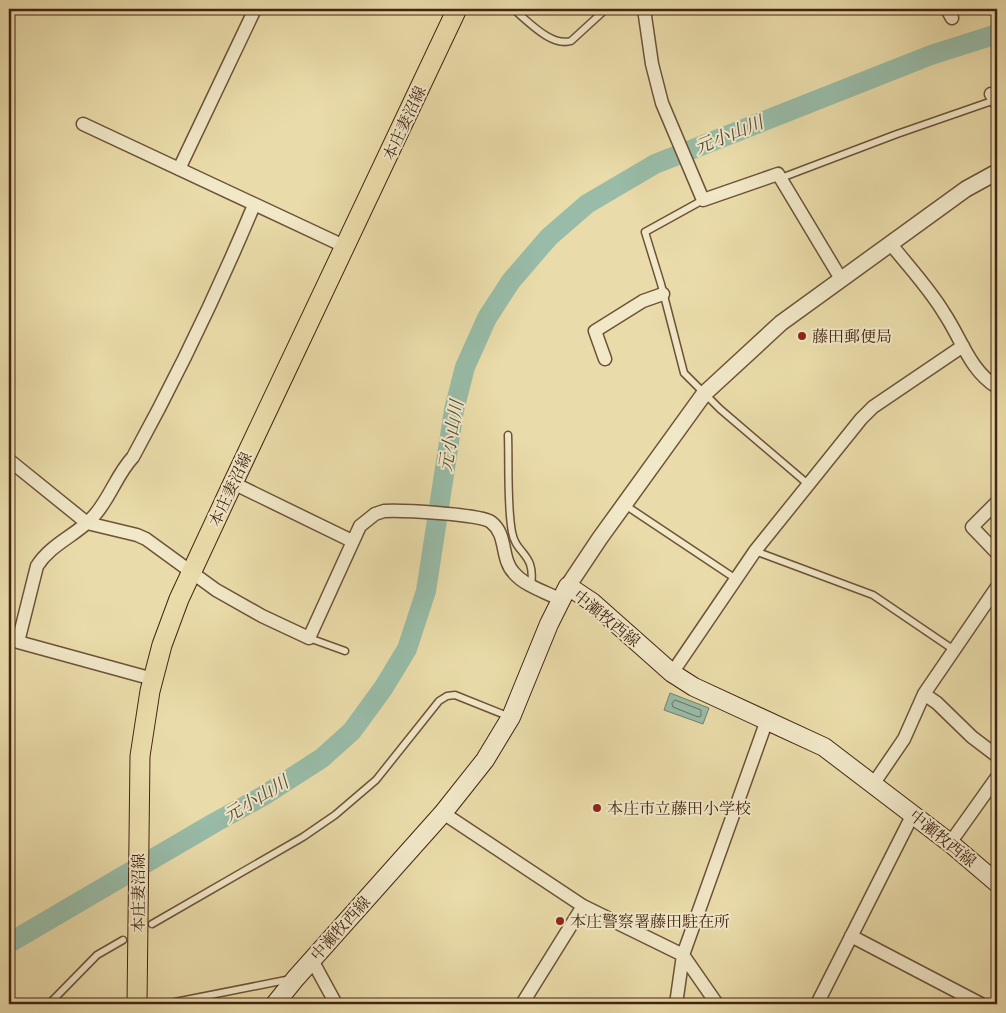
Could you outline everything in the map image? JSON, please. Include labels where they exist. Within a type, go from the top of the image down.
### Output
[{"type":"main road","name":"本庄妻沼線","points":[[138,1004],[140,756],[153,679],[170,623],[233,483],[457,9]]},
{"type":"main road","name":"中瀬牧西線","points":[[275,1004],[294,979],[443,813],[476,773],[511,717],[565,593],[592,602],[672,673],[694,687],[824,747],[950,842],[997,883]]},
{"type":"street","points":[[179,169],[255,9]]},
{"type":"street","points":[[644,9],[652,64],[670,123],[704,200],[778,174],[842,279]]},
{"type":"street","points":[[83,124],[346,247]]},
{"type":"street","points":[[9,460],[87,523],[137,535],[163,550],[216,590],[262,616],[309,638],[360,526],[375,514],[392,510],[470,516],[490,521],[502,535],[506,560],[513,572],[531,584],[565,593],[704,394],[781,323],[966,189],[997,172]]},
{"type":"street","points":[[153,679],[18,642],[37,566],[56,544],[94,516],[125,466],[133,457],[170,390],[218,289],[254,205]]},
{"type":"street","points":[[890,243],[944,312],[983,377],[997,388]]},
{"type":"street","points":[[605,359],[595,331],[643,301],[663,294]]},
{"type":"street","points":[[672,673],[755,551],[845,438],[873,407],[963,346]]},
{"type":"street","points":[[233,483],[352,541]]},
{"type":"street","points":[[997,502],[972,527],[997,553]]},
{"type":"street","points":[[874,784],[904,739],[924,694],[997,587]]},
{"type":"street","points":[[924,694],[937,703],[972,737],[997,756]]},
{"type":"street","points":[[676,1004],[683,955],[767,720]]},
{"type":"street","points":[[950,842],[997,777]]},
{"type":"street","points":[[443,813],[583,906],[683,955],[716,1004]]},
{"type":"street","points":[[817,1004],[913,814]]},
{"type":"street","points":[[522,1004],[583,906]]},
{"type":"street","points":[[851,936],[981,1004]]},
{"type":"street","points":[[312,960],[336,1004]]},
{"type":"lane","points":[[513,9],[554,41],[566,43],[571,41],[606,9]]},
{"type":"lane","points":[[781,178],[995,99]]},
{"type":"lane","points":[[704,200],[645,232],[684,373],[704,394],[809,485]]},
{"type":"lane","points":[[508,435],[512,532],[531,563],[533,573],[531,584]]},
{"type":"lane","points":[[625,505],[736,579]]},
{"type":"lane","points":[[755,551],[873,595],[954,650]]},
{"type":"lane","points":[[309,638],[345,651]]},
{"type":"lane","points":[[152,924],[303,837],[335,815],[376,780],[439,702],[447,696],[455,695],[511,717]]},
{"type":"lane","points":[[49,1004],[96,956],[123,940]]},
{"type":"lane","points":[[165,1004],[294,979]]},
{"type":"water","points":[[670,693],[709,708],[703,724],[664,710]]},
{"type":"waterway","name":"元小山川","points":[[9,943],[263,796],[322,758],[352,731],[384,687],[407,649],[426,591],[454,410],[465,367],[487,318],[511,281],[549,237],[587,204],[655,164],[931,55],[997,34]]},
{"type":"place","name":"藤田郵便局","points":[[802,336]]},
{"type":"place","name":"本庄市立藤田小学校","points":[[597,808]]},
{"type":"place","name":"本庄警察署藤田駐在所","points":[[560,921]]}]
